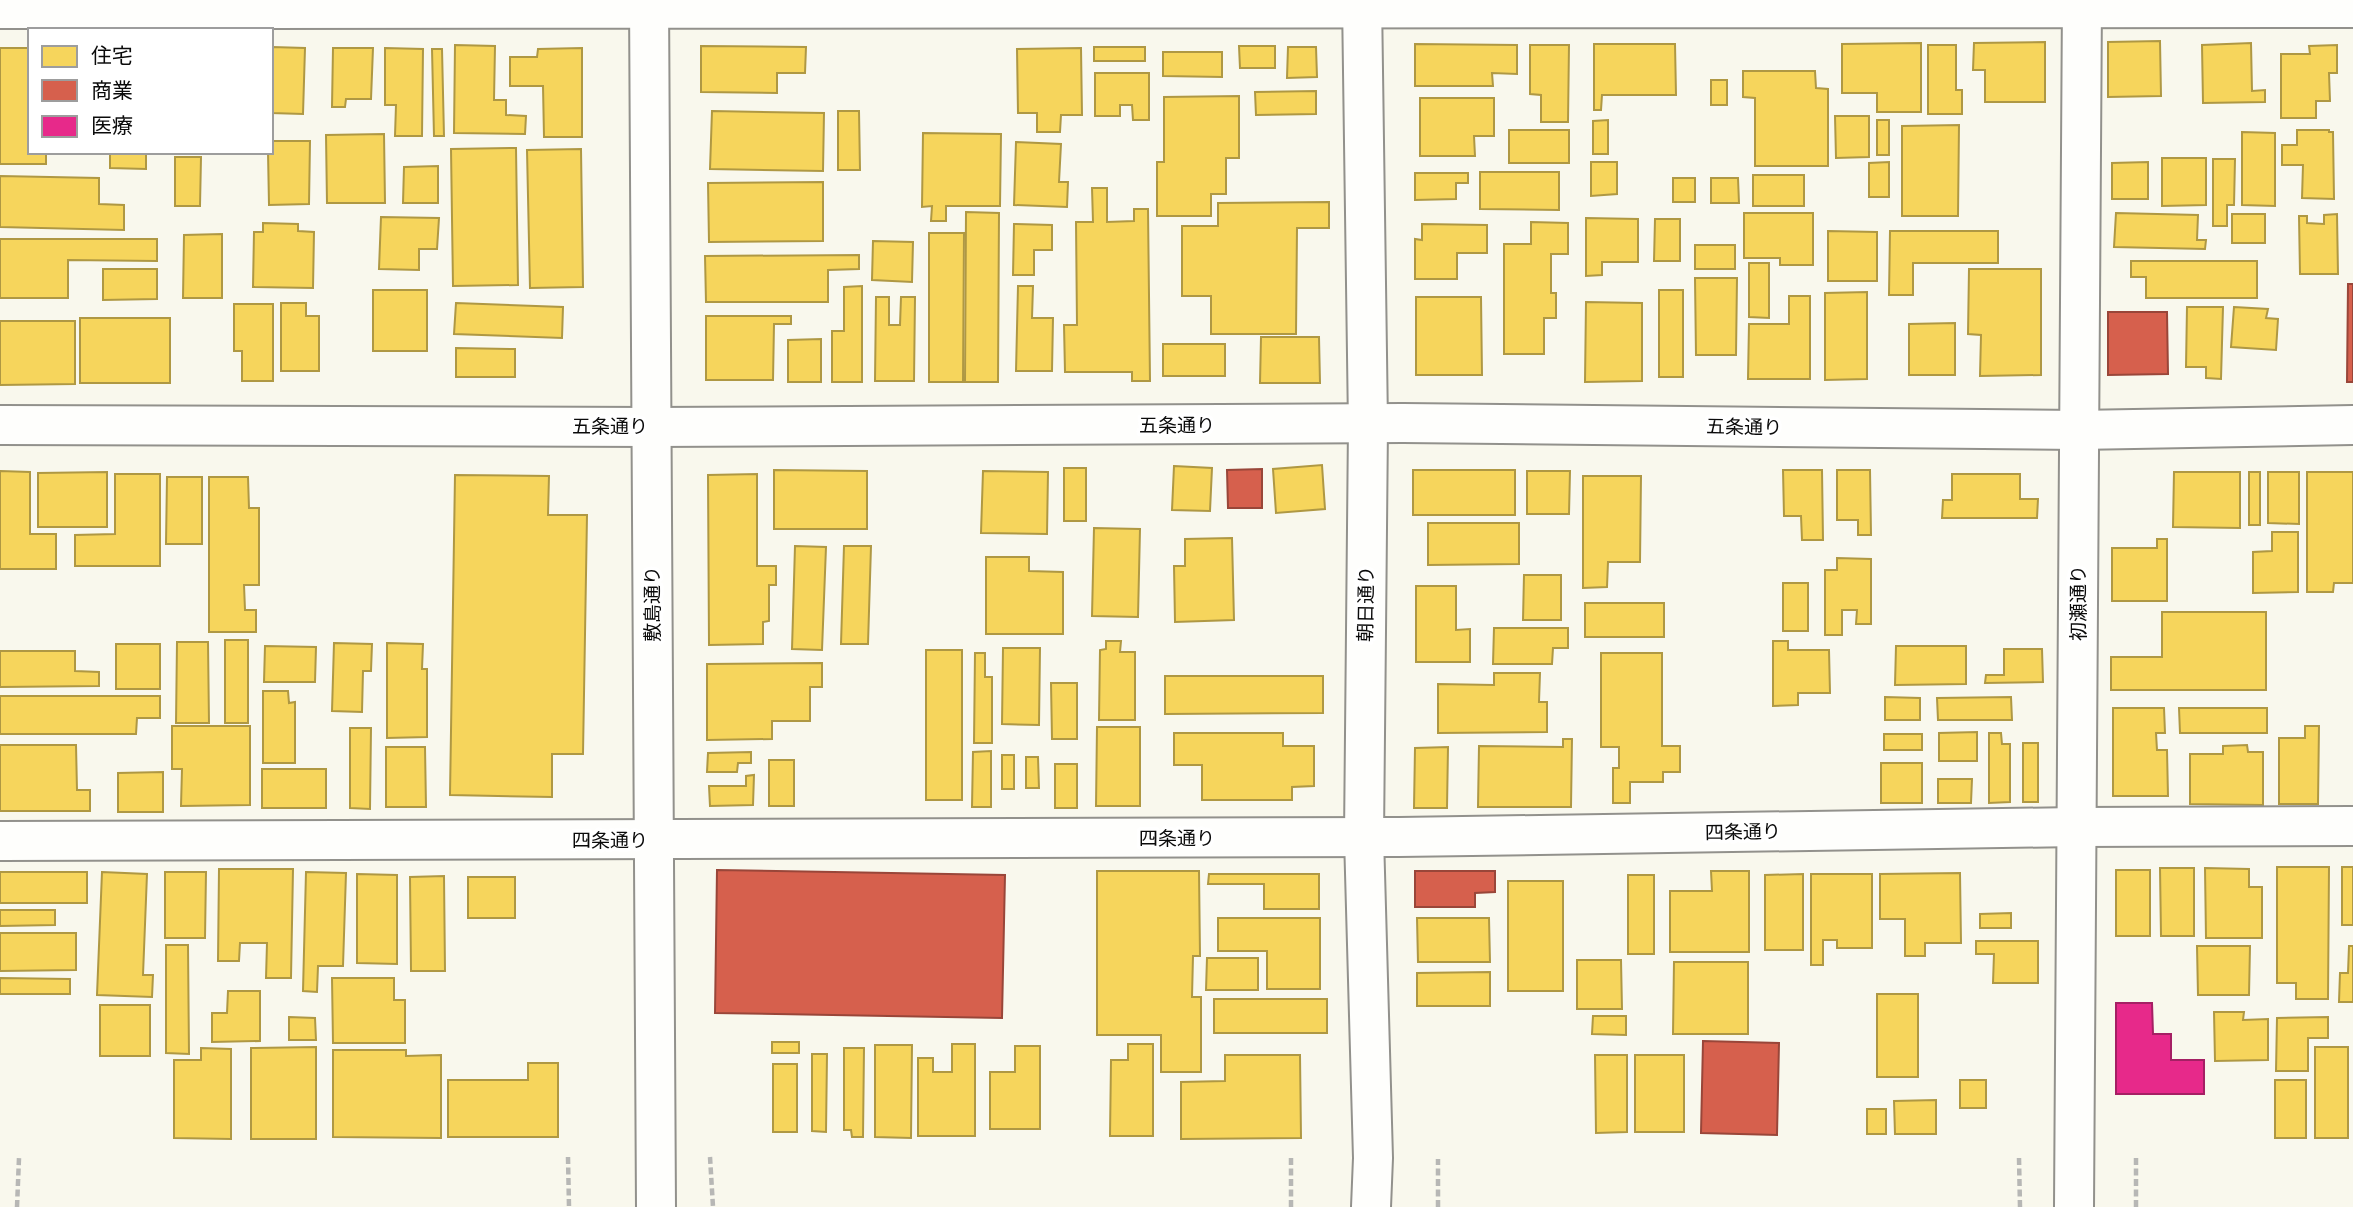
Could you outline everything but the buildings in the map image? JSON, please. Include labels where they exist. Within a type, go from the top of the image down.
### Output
[{"type":"street","points":[[0,9],[649,4],[2082,4],[2353,8]]},
{"type":"street","name":"敷島通り","points":[[649,4],[656,1207]]},
{"type":"street","name":"朝日通り","points":[[1362,4],[1368,425],[1364,837],[1373,1158],[1371,1207]]},
{"type":"street","name":"初瀬通り","points":[[2074,1207],[2082,4]]},
{"type":"street","name":"五条通り","points":[[0,425],[1368,425],[2078,430],[2353,425]]},
{"type":"street","name":"四条通り","points":[[0,841],[1364,837],[2353,826]]},
{"type":"path","points":[[568,1157],[569,1207]]},
{"type":"path","points":[[710,1157],[713,1207]]},
{"type":"path","points":[[17,1207],[19,1158]]},
{"type":"path","points":[[1291,1158],[1291,1207]]},
{"type":"path","points":[[2019,1158],[2020,1207]]},
{"type":"path","points":[[2136,1158],[2136,1207]]},
{"type":"path","points":[[1438,1159],[1438,1207]]}]
